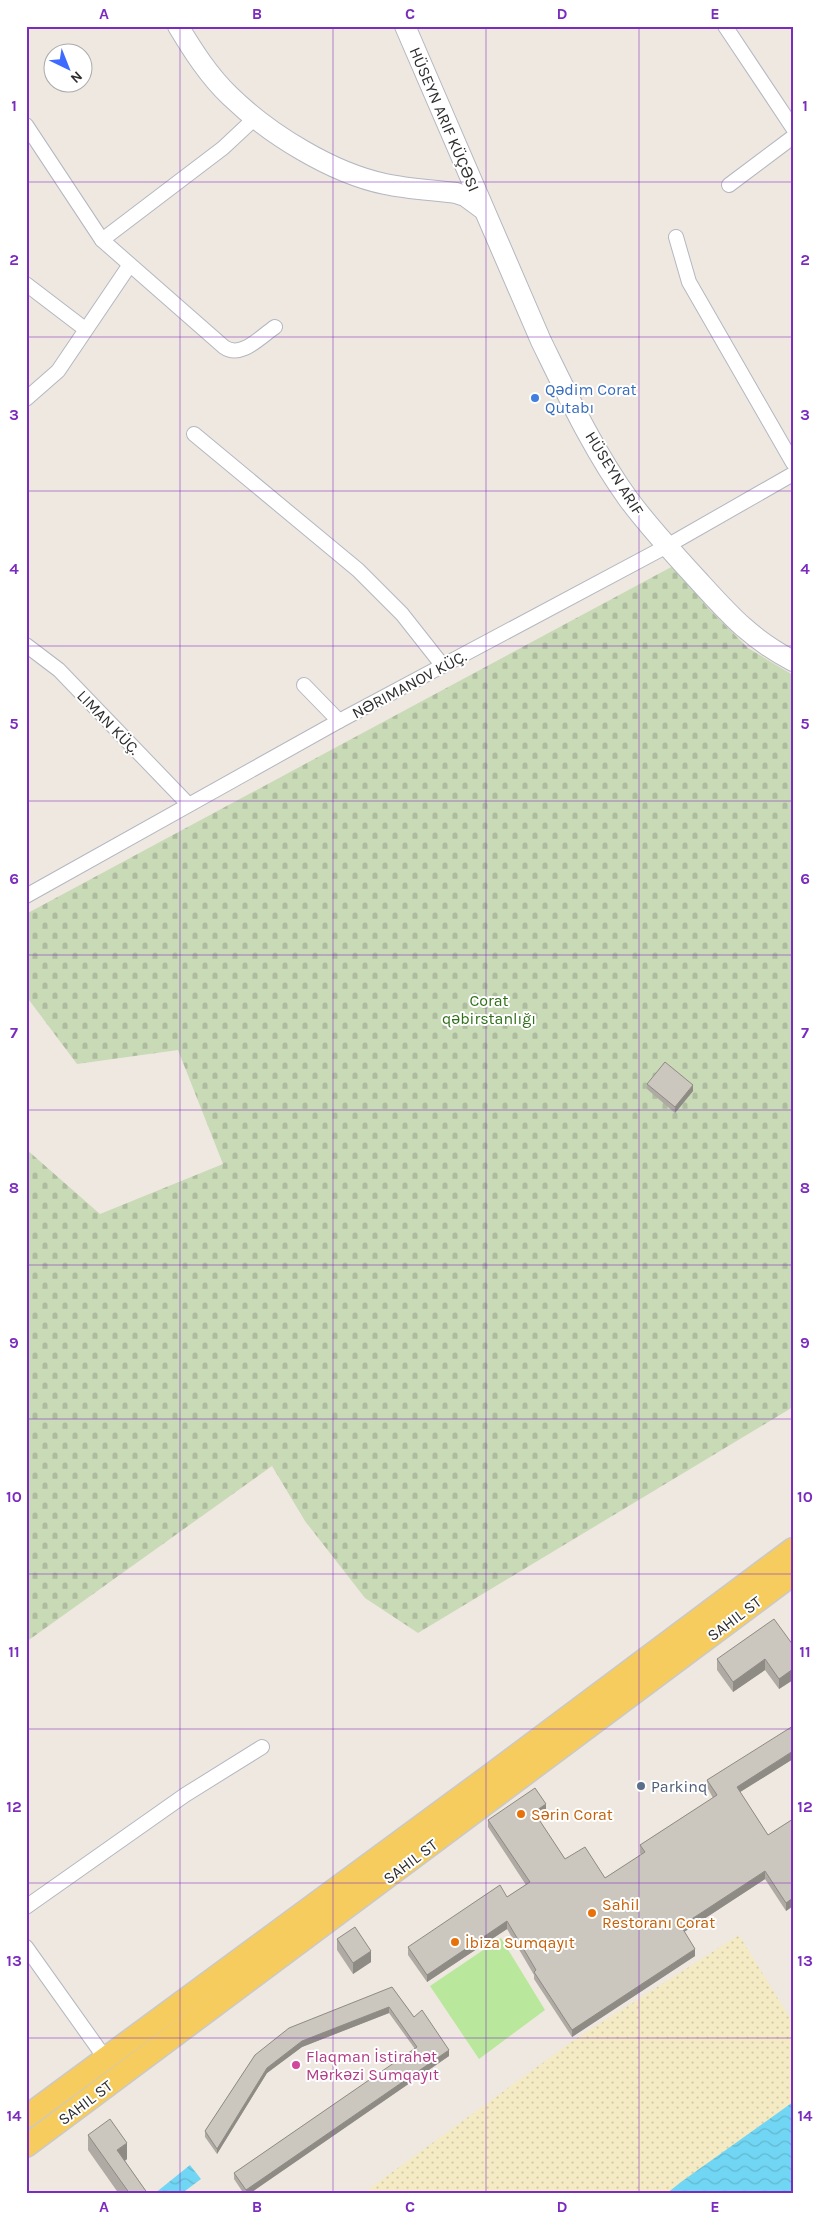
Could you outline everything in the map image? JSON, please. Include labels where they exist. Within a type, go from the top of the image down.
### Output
[{"type":"main road","name":"SAHIL ST","points":[[26,2117],[496,1771],[793,1549]]},
{"type":"main road","name":"SAHIL ST","points":[[26,2146],[793,1574]]},
{"type":"street","points":[[178,26],[211,74],[230,96],[255,118],[341,170],[383,184],[465,196],[485,212]]},
{"type":"street","name":"HÜSEYN ARIF KÜÇƏSI","points":[[405,26],[485,212]]},
{"type":"street","points":[[725,26],[793,128]]},
{"type":"street","points":[[102,240],[222,148],[255,118]]},
{"type":"street","points":[[26,125],[102,240],[129,266],[232,352],[239,352],[275,327]]},
{"type":"street","points":[[729,185],[793,137]]},
{"type":"street","points":[[440,191],[454,184],[460,176],[461,156]]},
{"type":"street","name":"HÜSEYN ARIF","points":[[485,212],[566,390],[615,479],[667,546],[737,623],[762,644],[793,661]]},
{"type":"street","points":[[676,237],[689,282],[793,463]]},
{"type":"street","points":[[26,399],[58,371],[129,266]]},
{"type":"street","points":[[26,284],[85,329]]},
{"type":"street","points":[[194,434],[358,570],[402,614],[442,666]]},
{"type":"street","name":"NƏRIMANOV KÜÇ.","points":[[26,896],[188,804],[667,546],[793,474]]},
{"type":"street","name":"LIMAN KÜÇ.","points":[[26,645],[59,670],[188,804]]},
{"type":"street","points":[[304,685],[339,721]]},
{"type":"street","points":[[26,1907],[186,1795],[262,1747]]},
{"type":"street","points":[[26,1947],[105,2058]]},
{"type":"sand","points":[[739,1935],[793,2023],[793,2102],[666,2194],[362,2194],[574,2040]]},
{"type":"green space","name":"Corat qəbirstanlığı","points":[[675,565],[706,606],[748,648],[793,675],[793,1407],[418,1633],[365,1598],[305,1521],[272,1466],[26,1642],[26,1149],[100,1214],[223,1164],[178,1050],[77,1064],[26,996],[26,914]]},
{"type":"green space","points":[[501,1938],[545,2010],[479,2059],[430,1986]]},
{"type":"water","points":[[793,2102],[793,2194],[666,2194],[681,2182]]},
{"type":"water","points":[[190,2165],[201,2179],[181,2194],[154,2194]]},
{"type":"building","points":[[665,1062],[693,1085],[675,1107],[647,1084]]},
{"type":"building","points":[[774,1619],[793,1645],[793,1669],[779,1679],[765,1659],[733,1682],[717,1659]]},
{"type":"building","points":[[793,1726],[793,1751],[737,1787],[768,1835],[793,1819],[793,1898],[786,1903],[765,1871],[681,1926],[695,1949],[572,2030],[534,1972],[536,1970],[507,1921],[427,1975],[408,1947],[500,1885],[507,1897],[530,1882],[488,1820],[535,1788],[546,1804],[534,1812],[565,1859],[585,1847],[605,1878],[645,1852],[640,1845],[717,1795],[707,1780]]},
{"type":"building","points":[[355,1927],[371,1951],[353,1963],[337,1939]]},
{"type":"building","points":[[392,1987],[414,2017],[422,2010],[449,2050],[246,2190],[234,2173],[417,2047],[389,2007],[302,2041],[267,2068],[217,2149],[205,2131],[255,2055],[289,2028]]},
{"type":"building","points":[[110,2119],[127,2143],[117,2150],[148,2194],[130,2194],[88,2135]]},
{"type":"place","name":"Qədim Corat Qutabı","points":[[535,398]]},
{"type":"place","name":"Parkinq","points":[[641,1786]]},
{"type":"place","name":"Sərin Corat","points":[[521,1814]]},
{"type":"place","name":"Sahil Restoranı Corat","points":[[592,1913]]},
{"type":"place","name":"İbiza Sumqayıt","points":[[455,1942]]},
{"type":"place","name":"Flaqman İstirahət Mərkəzi Sumqayıt","points":[[296,2065]]}]
